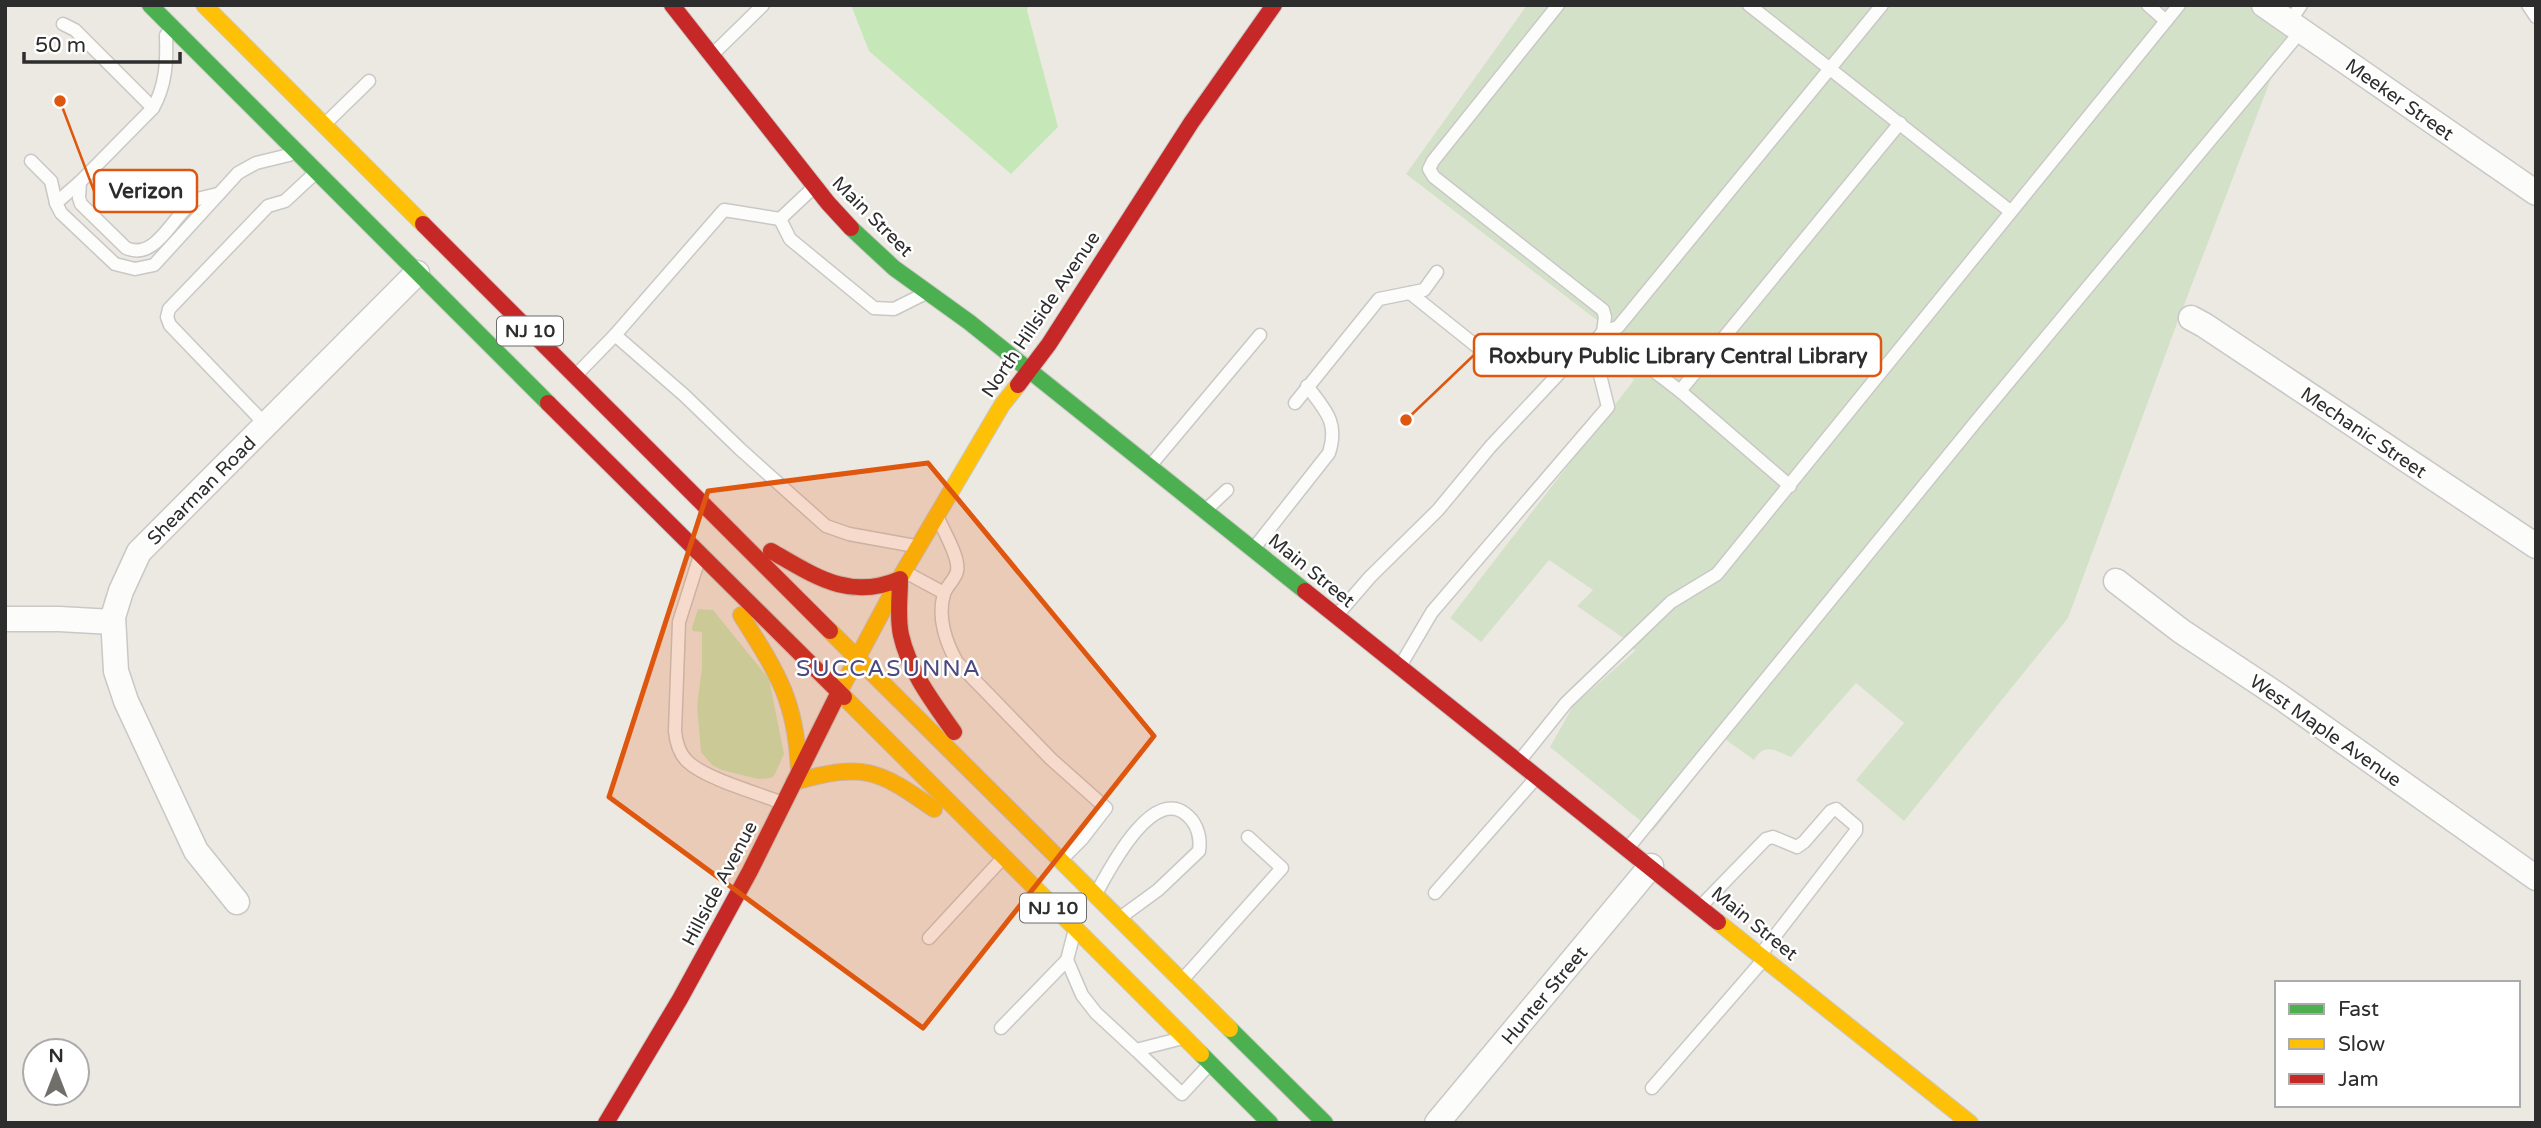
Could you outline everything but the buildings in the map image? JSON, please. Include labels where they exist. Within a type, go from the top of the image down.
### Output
[{"type":"main road","name":"NJ 10","points":[[150,5],[1210,1064],[1249,1110],[1270,1123]]},
{"type":"main road","name":"NJ 10","points":[[204,5],[1118,919],[1325,1122]]},
{"type":"main road","name":"Main Street","points":[[672,5],[815,187],[880,256],[1028,370],[1970,1123]]},
{"type":"main road","name":"North Hillside Avenue","points":[[857,657],[1002,405],[1049,344],[1191,123],[1275,5]]},
{"type":"main road","points":[[724,523],[834,585],[851,589],[874,588],[891,584],[902,575]]},
{"type":"main road","points":[[717,570],[733,603],[788,692],[797,727],[797,776],[851,769],[874,774],[911,793],[1000,855]]},
{"type":"main road","points":[[902,575],[900,622],[907,654],[917,675],[1000,800]]},
{"type":"main road","name":"Hillside Avenue","points":[[606,1123],[675,1009],[750,871],[857,657]]},
{"type":"street","name":"Meeker Street","points":[[2264,5],[2297,20],[2536,193]]},
{"type":"street","name":"Shearman Road","points":[[237,902],[196,851],[126,702],[116,671],[113,622],[121,591],[139,552],[417,274]]},
{"type":"street","name":"Mechanic Street","points":[[2191,318],[2536,546]]},
{"type":"street","name":"West Maple Avenue","points":[[2116,581],[2181,631],[2282,698],[2536,878]]},
{"type":"street","points":[[5,619],[113,622]]},
{"type":"street","name":"Hunter Street","points":[[1437,1123],[1651,866]]},
{"type":"lane","points":[[712,55],[763,5]]},
{"type":"lane","points":[[1558,5],[1429,169],[1434,177],[1603,310],[1603,332]]},
{"type":"lane","points":[[1749,5],[2010,211]]},
{"type":"lane","points":[[1336,617],[1370,577],[1438,510],[1490,447],[1555,377],[1573,360],[1581,357],[1603,332],[1618,327],[1882,5]]},
{"type":"lane","points":[[2148,5],[2166,21]]},
{"type":"lane","points":[[1519,761],[1566,702],[1671,602],[1717,574],[2179,5]]},
{"type":"lane","points":[[2528,5],[2536,17]]},
{"type":"lane","points":[[1627,848],[1987,408],[2297,20]]},
{"type":"lane","points":[[56,203],[153,108],[161,95],[167,67],[166,21]]},
{"type":"lane","points":[[63,24],[75,30],[153,108]]},
{"type":"lane","points":[[325,125],[369,81]]},
{"type":"lane","points":[[1680,391],[1899,123]]},
{"type":"lane","points":[[31,161],[51,181],[61,213],[115,264],[135,269],[154,265],[238,173],[256,163],[296,153]]},
{"type":"lane","points":[[266,425],[170,325],[167,317],[169,309],[268,206],[285,201],[316,173]]},
{"type":"lane","points":[[80,182],[81,204],[126,248],[135,251],[148,248],[196,200],[219,194]]},
{"type":"lane","points":[[780,219],[815,187]]},
{"type":"lane","points":[[575,376],[615,335],[724,210],[780,219]]},
{"type":"lane","points":[[780,219],[790,239],[874,308],[894,309],[928,292]]},
{"type":"lane","points":[[1295,403],[1379,299],[1424,290],[1437,272]]},
{"type":"lane","points":[[1410,293],[1500,365]]},
{"type":"lane","points":[[1603,332],[1680,391],[1790,486]]},
{"type":"lane","points":[[615,335],[826,526],[849,534],[918,547]]},
{"type":"lane","points":[[1149,468],[1260,335]]},
{"type":"lane","points":[[1400,667],[1432,612],[1608,407],[1600,371],[1581,357]]},
{"type":"lane","points":[[1253,550],[1329,453],[1333,439],[1331,417],[1307,386]]},
{"type":"lane","points":[[1204,511],[1227,490]]},
{"type":"lane","points":[[937,516],[956,558],[957,572],[944,593],[943,630],[949,649],[957,662],[1051,759],[1106,808],[1082,839],[1060,860]]},
{"type":"lane","points":[[701,554],[679,622],[674,730],[677,743],[681,754],[697,769],[784,803]]},
{"type":"lane","points":[[902,575],[944,593]]},
{"type":"lane","points":[[1434,893],[1537,776]]},
{"type":"lane","points":[[1096,896],[1121,850],[1155,813],[1173,807],[1189,817],[1199,837],[1199,851],[1158,890],[1118,919]]},
{"type":"lane","points":[[1652,1088],[1763,956],[1857,831],[1857,825],[1836,809],[1797,847],[1773,837],[1766,839],[1701,907]]},
{"type":"lane","points":[[1181,981],[1282,868],[1248,836]]},
{"type":"lane","points":[[929,938],[1000,855]]},
{"type":"lane","points":[[1001,1028],[1067,960],[1075,929]]},
{"type":"lane","points":[[1067,960],[1082,996],[1114,1031],[1182,1094],[1210,1064]]},
{"type":"lane","points":[[1136,1050],[1184,1038]]},
{"type":"highlighted area","points":[[928,463],[1154,736],[923,1028],[609,797],[708,491]]},
{"type":"green space","points":[[851,5],[1029,5],[1027,10],[1058,127],[1011,174],[869,51]]},
{"type":"green space","points":[[1527,5],[2254,5],[2289,32],[2068,618],[1904,821],[1856,780],[1904,723],[1856,683],[1791,757],[1766,750],[1754,760],[1725,739],[1653,831],[1550,747],[1573,706],[1635,651],[1629,642],[1577,606],[1593,590],[1549,560],[1481,642],[1450,618],[1634,380],[1603,355],[1619,337],[1406,174]]},
{"type":"green space","points":[[698,609],[713,610],[769,679],[784,754],[771,778],[758,779],[722,770],[712,765],[701,752],[697,706],[702,668],[702,632],[693,631],[692,628]]},
{"type":"traffic: fast","points":[[150,5],[548,403]]},
{"type":"traffic: fast","points":[[851,228],[894,268],[969,322],[1305,591]]},
{"type":"traffic: fast","points":[[1230,1029],[1325,1123]]},
{"type":"traffic: fast","points":[[1201,1054],[1270,1123]]},
{"type":"traffic: slow","points":[[204,5],[423,224]]},
{"type":"traffic: slow","points":[[837,696],[904,571],[1002,405],[1018,385]]},
{"type":"traffic: slow","points":[[741,615],[783,688],[794,725],[799,771]]},
{"type":"traffic: slow","points":[[830,631],[1230,1029]]},
{"type":"traffic: slow","points":[[844,697],[1201,1054]]},
{"type":"traffic: slow","points":[[794,782],[837,772],[868,773],[897,785],[934,809]]},
{"type":"traffic: slow","points":[[1718,922],[1970,1123]]},
{"type":"traffic: jam","points":[[672,5],[828,203],[851,228]]},
{"type":"traffic: jam","points":[[1018,385],[1049,344],[1191,123],[1274,5]]},
{"type":"traffic: jam","points":[[423,224],[830,631]]},
{"type":"traffic: jam","points":[[548,403],[844,697]]},
{"type":"traffic: jam","points":[[771,551],[833,583],[865,587],[900,579],[899,621],[905,648],[923,686],[954,732]]},
{"type":"traffic: jam","points":[[1305,591],[1718,922]]},
{"type":"traffic: jam","points":[[606,1123],[680,999],[750,871],[837,696]]},
{"type":"place","name":"Verizon","points":[[60,101]]},
{"type":"place","name":"Roxbury Public Library Central Library","points":[[1406,420]]},
{"type":"district","name":"SUCCASUNNA","points":[[889,668]]}]
